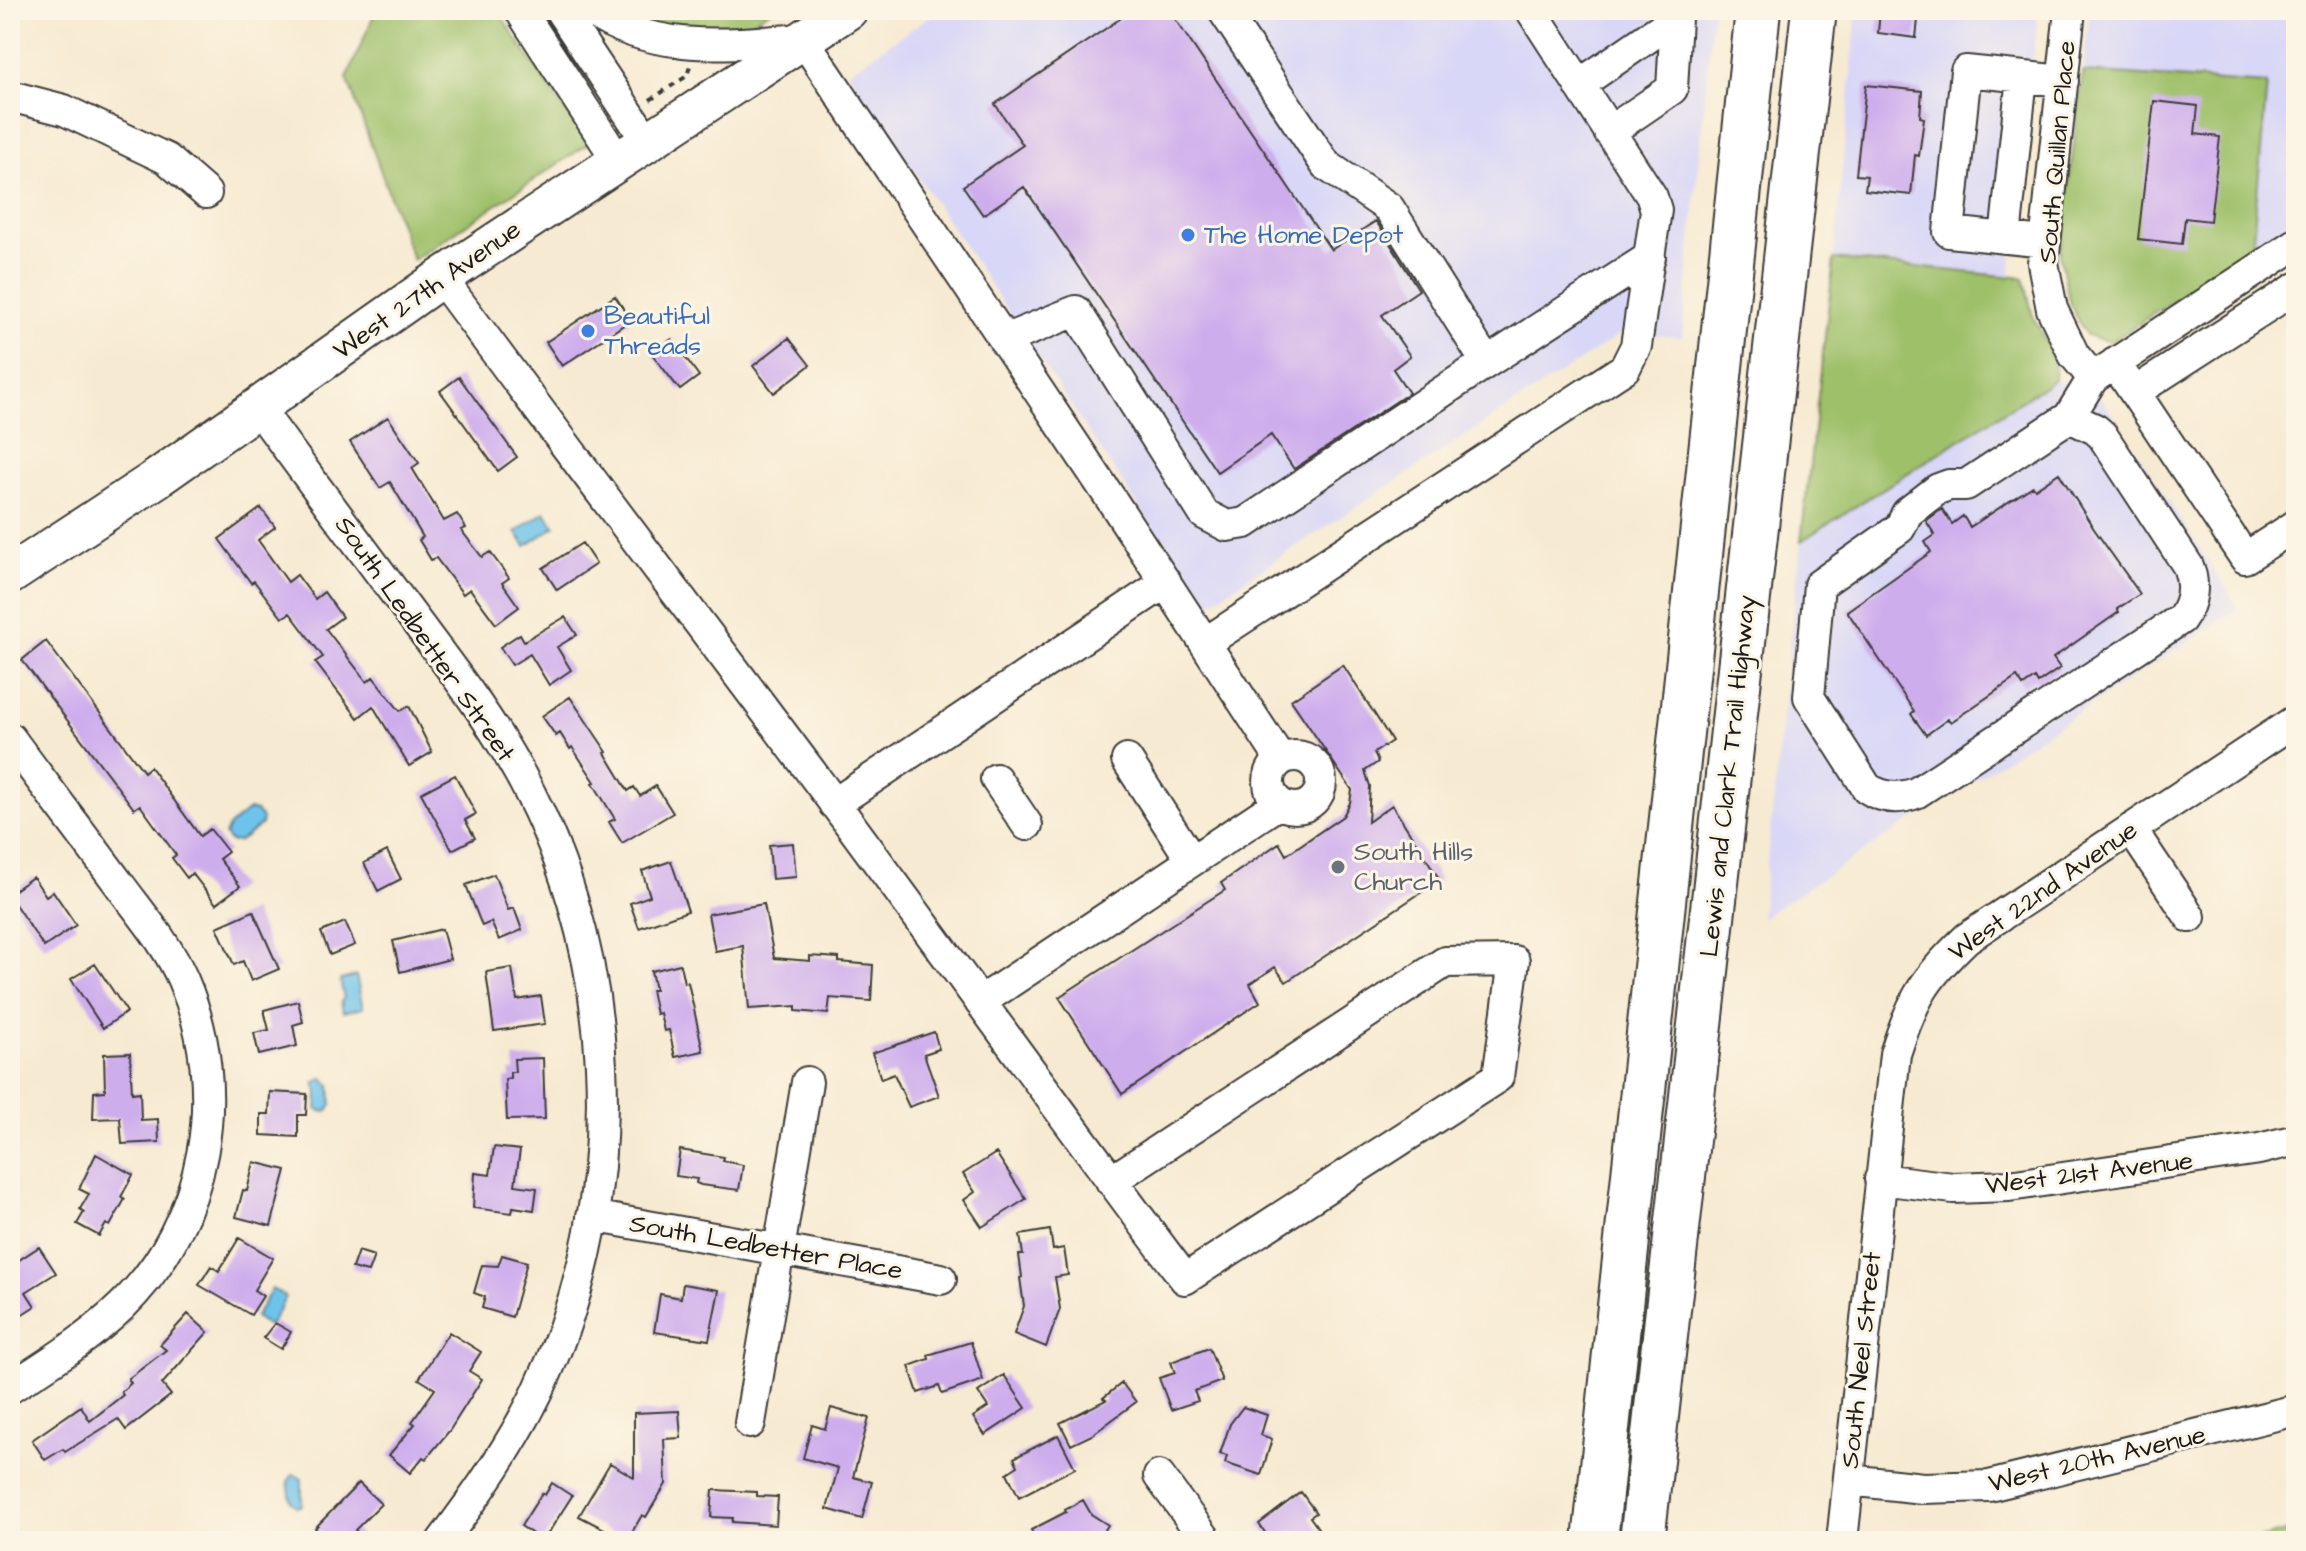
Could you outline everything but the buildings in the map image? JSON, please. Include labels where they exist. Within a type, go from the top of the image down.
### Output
[{"type":"highway","name":"Lewis and Clark Trail Highway","points":[[1595,1541],[1758,10]]},
{"type":"highway","name":"Lewis and Clark Trail Highway","points":[[1642,1541],[1814,10]]},
{"type":"main road","name":"West 27th Avenue","points":[[10,575],[156,479],[441,278],[848,10]]},
{"type":"street","points":[[520,10],[632,151]]},
{"type":"street","points":[[560,10],[632,151]]},
{"type":"street","points":[[589,10],[637,34],[681,43],[803,39],[1166,582],[1281,760]]},
{"type":"street","points":[[1223,10],[1326,165],[1389,208],[1486,362]]},
{"type":"street","points":[[1205,643],[1625,368],[1636,346],[1656,210],[1652,197],[1531,10]]},
{"type":"street","name":"South Quillan Place","points":[[2070,10],[2043,263],[2052,309],[2074,355],[2135,392],[2245,558],[2296,525]]},
{"type":"street","points":[[1579,85],[1676,18],[1672,89],[1609,132]]},
{"type":"street","points":[[2045,242],[1949,232],[1966,71],[2063,81]]},
{"type":"street","points":[[2005,238],[2022,77]]},
{"type":"street","points":[[10,96],[64,110],[167,159],[206,193]]},
{"type":"street","points":[[2069,417],[2102,435],[2188,566],[2193,588],[2188,610],[2181,619],[1916,793],[1906,797],[1877,794],[1867,788],[1809,697],[1819,585],[1900,528],[1907,513],[1938,489],[1949,485],[1966,485],[2069,417],[2104,371],[2296,244]]},
{"type":"street","points":[[1004,340],[1076,311],[1204,514],[1227,526],[1245,523],[1650,257]]},
{"type":"street","points":[[441,278],[834,804],[1111,1181],[1185,1279],[1498,1077],[1514,961],[1445,962],[1111,1181]]},
{"type":"street","points":[[2135,392],[2296,288]]},
{"type":"street","name":"South Ledbetter Street","points":[[258,408],[482,712],[528,789],[555,851],[579,924],[588,964],[600,1044],[601,1142],[592,1216],[571,1305],[539,1389],[521,1425],[442,1541]]},
{"type":"street","points":[[834,804],[1166,582]]},
{"type":"street","name":"West 22nd Avenue","points":[[1880,1179],[1895,1054],[1920,988],[1941,962],[1967,938],[2296,720]]},
{"type":"street","points":[[10,738],[169,953],[187,990],[207,1078],[203,1153],[189,1206],[159,1264],[122,1306],[77,1344],[10,1388]]},
{"type":"street","points":[[1289,756],[1307,758],[1314,763],[1322,780],[1317,797],[1295,809],[1279,803],[1268,781],[1274,765],[1289,756]]},
{"type":"street","points":[[1127,760],[1192,861]]},
{"type":"street","points":[[996,779],[1027,825]]},
{"type":"street","points":[[980,1002],[1279,803]]},
{"type":"street","points":[[2131,829],[2190,917]]},
{"type":"street","points":[[750,1423],[807,1082]]},
{"type":"street","name":"West 21st Avenue","points":[[1880,1179],[1953,1188],[2009,1186],[2221,1155],[2296,1140]]},
{"type":"street","name":"South Neel Street","points":[[1842,1541],[1880,1179]]},
{"type":"street","name":"South Ledbetter Place","points":[[592,1216],[941,1279]]},
{"type":"street","name":"West 20th Avenue","points":[[1849,1480],[1923,1488],[1989,1486],[2296,1410]]},
{"type":"street","points":[[1159,1476],[1207,1541]]},
{"type":"path","points":[[642,104],[687,76],[690,60]]},
{"type":"path","points":[[2281,1541],[2296,1537]]},
{"type":"shaded area","points":[[939,10],[1713,10],[1682,337],[1622,333],[1205,606],[848,72]]},
{"type":"shaded area","points":[[1857,10],[2038,10],[2010,275],[1834,259]]},
{"type":"shaded area","points":[[2090,10],[2296,10],[2296,219],[2252,250],[2266,85],[2083,72]]},
{"type":"shaded area","points":[[2054,380],[2099,395],[2239,608],[1761,918],[1801,541]]},
{"type":"green space","points":[[376,10],[497,10],[588,144],[413,260],[347,78]]},
{"type":"green space","points":[[624,10],[771,10],[750,23],[691,29],[644,21]]},
{"type":"green space","points":[[2083,72],[2267,84],[2252,250],[2110,342],[2086,335],[2070,304],[2060,256]]},
{"type":"green space","points":[[1834,259],[2024,278],[2033,317],[2055,359],[2054,380],[1801,541]]},
{"type":"green space","points":[[2296,1529],[2296,1541],[2252,1541]]},
{"type":"water","points":[[545,512],[555,526],[526,546],[516,532]]},
{"type":"water","points":[[249,810],[256,811],[262,819],[261,825],[240,841],[230,842],[225,835],[229,826]]},
{"type":"water","points":[[356,976],[363,1008],[343,1012],[340,980]]},
{"type":"water","points":[[323,1078],[330,1085],[332,1105],[324,1112],[317,1109],[315,1083]]},
{"type":"water","points":[[272,1289],[286,1297],[269,1326],[255,1317]]},
{"type":"water","points":[[294,1474],[302,1479],[302,1505],[297,1507],[291,1501],[288,1481]]},
{"type":"place","name":"The Home Depot","points":[[1188,235]]},
{"type":"place","name":"Beautiful Threads","points":[[588,331]]},
{"type":"place","name":"South Hills Church","points":[[1338,867]]}]
